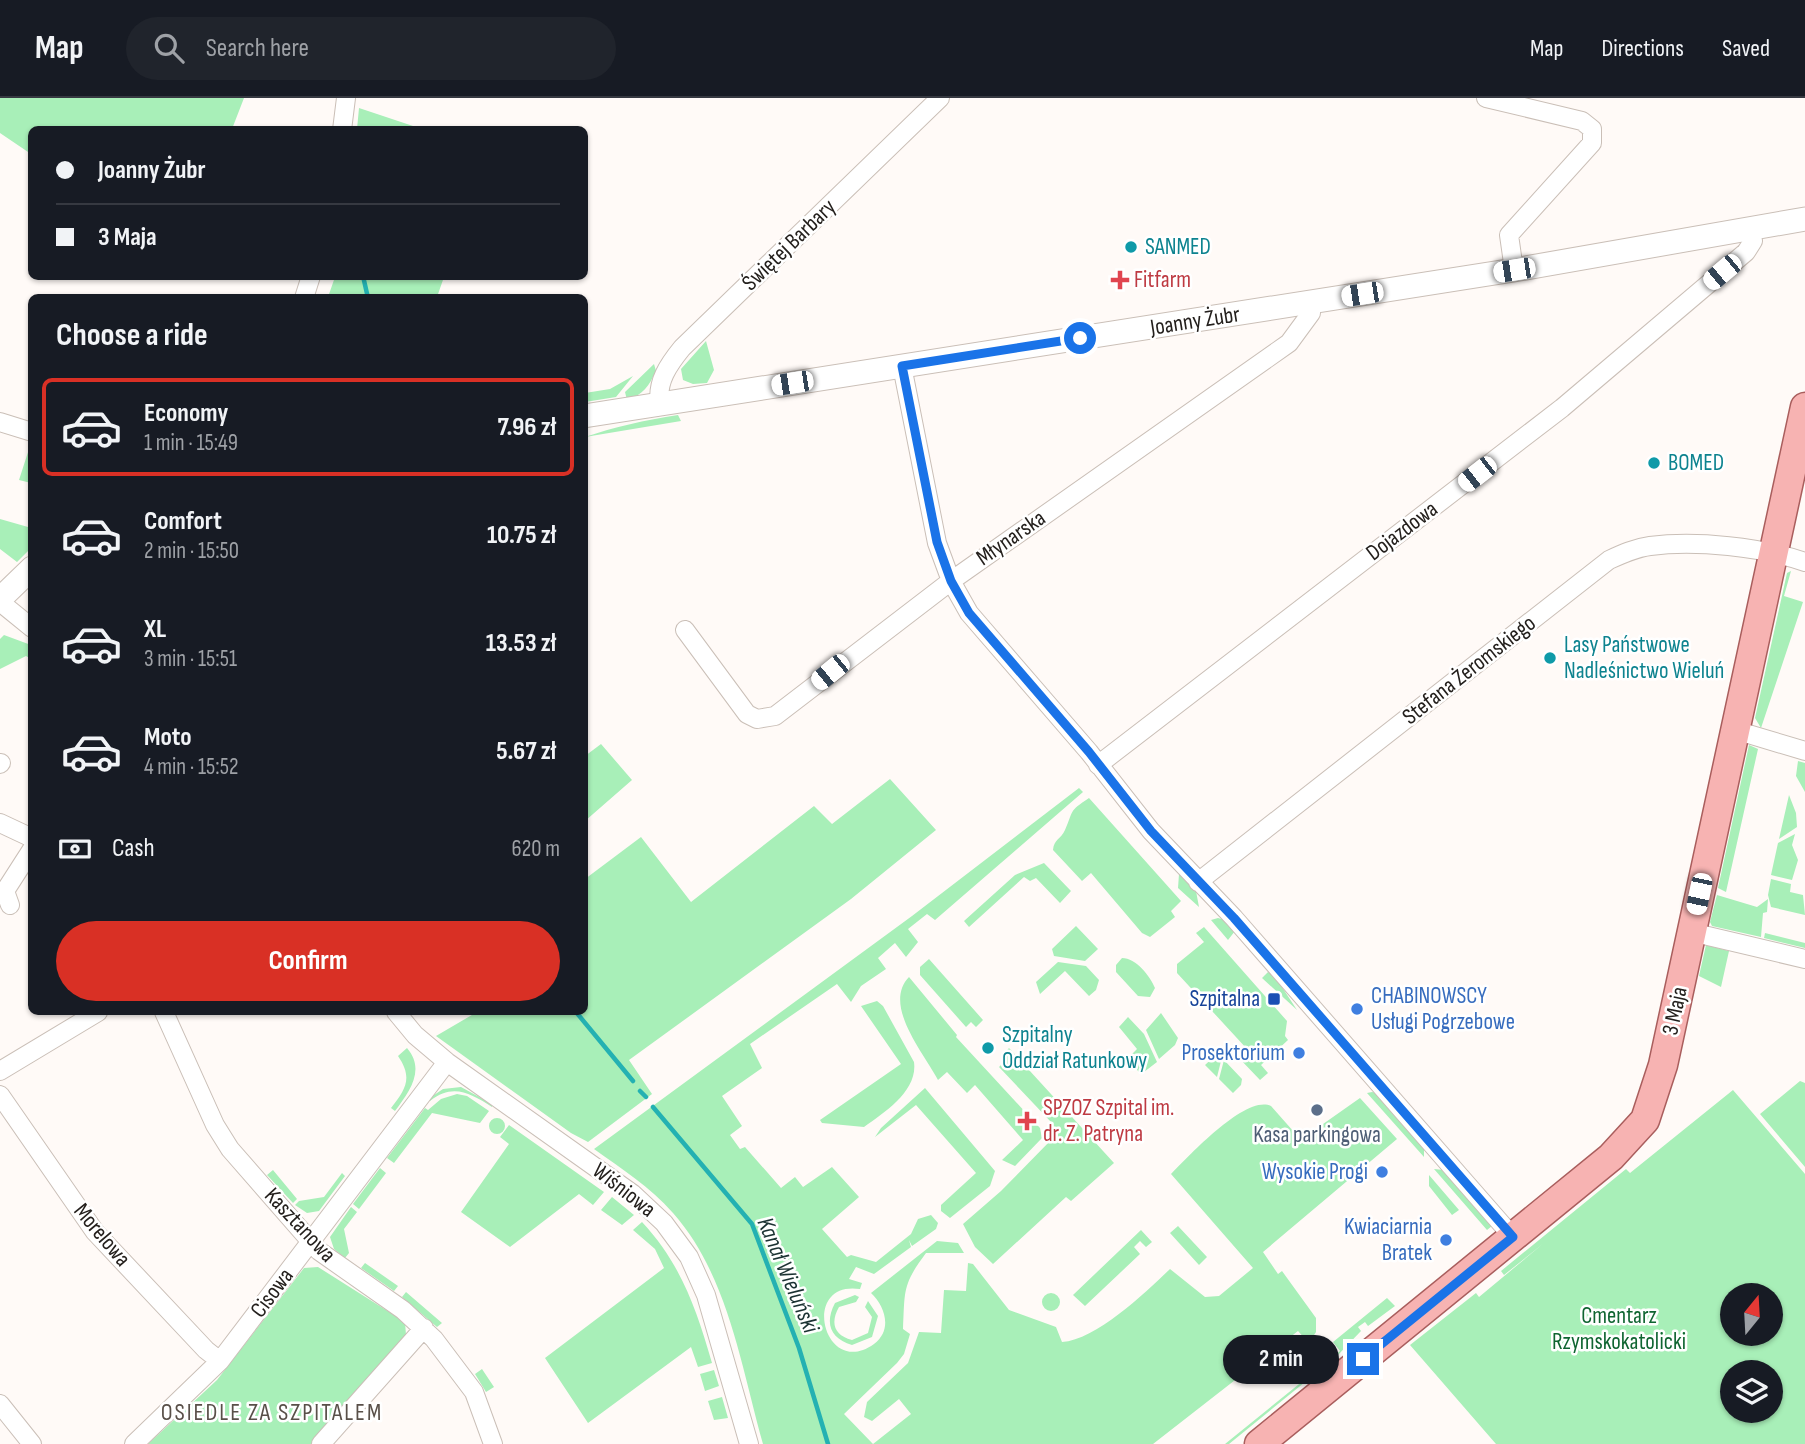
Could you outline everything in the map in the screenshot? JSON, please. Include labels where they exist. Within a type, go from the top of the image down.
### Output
[{"type":"main road","name":"3 Maja","points":[[1259,1444],[1617,1152],[1645,1120],[1663,1065],[1805,407]]},
{"type":"street","points":[[342,126],[346,98]]},
{"type":"street","name":"Świętej Barbary","points":[[660,404],[658,394],[662,379],[682,348],[940,98]]},
{"type":"street","points":[[1492,99],[1582,121],[1591,129],[1592,143],[1510,235],[1514,270]]},
{"type":"street","name":"Joanny Żubr","points":[[588,415],[1514,270],[1805,219]]},
{"type":"street","name":"Dojazdowa","points":[[1098,765],[1562,408],[1746,252],[1753,241],[1750,230]]},
{"type":"street","name":"Młynarska","points":[[685,631],[747,714],[765,719],[775,716],[951,581],[1289,343],[1311,313],[1311,302]]},
{"type":"street","points":[[902,366],[930,514],[951,581],[980,627],[1098,765],[1132,810],[1234,918],[1513,1237]]},
{"type":"street","points":[[0,422],[28,431]]},
{"type":"street","name":"Stefana Żeromskiego","points":[[1198,882],[1609,560],[1639,548],[1667,545],[1773,552],[1805,562]]},
{"type":"street","points":[[28,572],[0,601],[28,625]]},
{"type":"street","points":[[1735,730],[1805,751]]},
{"type":"street","points":[[0,823],[28,836]]},
{"type":"street","points":[[10,905],[5,891],[28,855]]},
{"type":"street","points":[[1691,932],[1805,958]]},
{"type":"street","points":[[0,1071],[93,1015]]},
{"type":"street","name":"Kasztanowa","points":[[165,1015],[221,1136],[328,1258],[424,1328],[474,1392],[493,1444]]},
{"type":"street","name":"Wiśniowa","points":[[398,1015],[415,1035],[447,1062],[633,1194],[678,1240],[706,1295],[749,1444]]},
{"type":"street","name":"Cisowa","points":[[134,1444],[220,1361],[447,1062]]},
{"type":"street","name":"Morelowa","points":[[0,1096],[95,1231],[206,1350],[220,1361]]},
{"type":"street","points":[[321,1444],[424,1328]]},
{"type":"street","points":[[0,1404],[32,1444]]},
{"type":"green space","points":[[0,98],[244,98],[233,126],[28,126],[28,152],[0,133]]},
{"type":"green space","points":[[359,108],[413,126],[357,126]]},
{"type":"green space","points":[[334,280],[443,280],[438,294],[329,294]]},
{"type":"green space","points":[[706,341],[714,370],[707,383],[693,384],[683,380],[681,369]]},
{"type":"green space","points":[[654,364],[656,371],[648,385],[641,393],[627,400],[625,392]]},
{"type":"green space","points":[[633,376],[616,397],[588,402],[588,393],[610,389]]},
{"type":"green space","points":[[678,415],[681,421],[588,436],[630,424]]},
{"type":"green space","points":[[28,452],[28,482],[19,480]]},
{"type":"green space","points":[[0,519],[28,527],[28,551],[17,562],[0,549]]},
{"type":"green space","points":[[1791,571],[1784,596],[1803,602],[1761,728],[1755,718],[1787,573]]},
{"type":"green space","points":[[4,635],[28,644],[28,657],[0,669],[0,639]]},
{"type":"green space","points":[[601,744],[632,780],[588,818],[588,754]]},
{"type":"green space","points":[[1749,745],[1758,749],[1726,892],[1718,888]]},
{"type":"green space","points":[[1798,761],[1805,763],[1805,792],[1796,776]]},
{"type":"green space","points":[[890,779],[936,830],[851,899],[629,1060],[652,1094],[588,1142],[571,1133],[436,1036],[472,1015],[588,1015],[588,877],[641,837],[691,902],[814,806],[832,824]]},
{"type":"green space","points":[[1079,788],[1083,792],[935,920],[927,914],[908,929],[918,942],[906,957],[895,943],[878,958],[886,969],[861,986],[851,1002],[837,984],[750,1044],[762,1068],[722,1096],[742,1126],[730,1135],[740,1149],[745,1147],[781,1188],[795,1177],[803,1187],[832,1167],[859,1197],[822,1229],[847,1257],[851,1255],[876,1262],[911,1234],[918,1219],[931,1215],[938,1223],[936,1229],[912,1246],[909,1240],[911,1247],[874,1274],[856,1267],[849,1279],[862,1283],[860,1289],[841,1290],[829,1299],[824,1312],[825,1327],[832,1340],[842,1349],[857,1352],[880,1338],[884,1332],[885,1318],[880,1304],[871,1293],[937,1241],[958,1243],[964,1253],[926,1253],[906,1289],[903,1329],[910,1334],[904,1354],[844,1414],[873,1444],[763,1444],[730,1322],[707,1264],[673,1213],[655,1195],[594,1149],[912,916]]},
{"type":"green space","points":[[1789,795],[1796,813],[1797,827],[1779,839]]},
{"type":"green space","points":[[1089,798],[1181,901],[1171,911],[1175,917],[1150,937],[1142,933],[1091,873],[1082,881],[1053,850],[1072,812]]},
{"type":"green space","points":[[1795,834],[1792,845],[1798,860],[1792,880],[1771,875],[1778,843]]},
{"type":"green space","points":[[1044,863],[1071,891],[1060,903],[1036,878],[1030,881],[1024,877],[969,927],[964,921],[1015,875]]},
{"type":"green space","points":[[1179,874],[1196,891],[1199,907],[1178,888]]},
{"type":"green space","points":[[1771,879],[1791,884],[1790,892],[1803,895],[1805,915],[1771,907],[1768,895]]},
{"type":"green space","points":[[1717,895],[1757,907],[1768,899],[1767,912],[1763,913],[1761,937],[1712,926],[1710,922]]},
{"type":"green space","points":[[1211,920],[1225,920],[1235,931],[1228,940]]},
{"type":"green space","points":[[1076,926],[1098,949],[1085,961],[1054,956],[1052,949]]},
{"type":"green space","points":[[1204,927],[1287,1021],[1285,1036],[1288,1040],[1261,1065],[1268,1073],[1260,1080],[1238,1057],[1247,1049],[1177,973],[1177,964],[1204,942],[1196,933]]},
{"type":"green space","points":[[1765,933],[1805,943],[1805,948],[1764,938]]},
{"type":"green space","points":[[1706,945],[1729,951],[1721,987],[1699,976]]},
{"type":"green space","points":[[1122,958],[1137,964],[1150,978],[1155,988],[1150,997],[1138,996],[1116,972],[1116,965]]},
{"type":"green space","points":[[929,959],[983,1020],[976,1027],[971,1022],[966,1027],[920,975],[920,967]]},
{"type":"green space","points":[[1058,962],[1086,966],[1099,980],[1096,990],[1089,996],[1065,971],[1040,994],[1036,982]]},
{"type":"green space","points":[[1268,972],[1274,975],[1297,1010],[1262,978]]},
{"type":"green space","points":[[909,977],[956,1037],[1040,1128],[1042,1138],[1015,1166],[1002,1160],[1023,1140],[975,1085],[967,1093],[947,1072],[938,1080],[908,1029],[900,1001],[902,988]]},
{"type":"green space","points":[[877,1001],[883,1006],[914,1062],[911,1082],[898,1100],[864,1127],[822,1123],[820,1120],[901,1064],[861,1006]]},
{"type":"green space","points":[[1161,1013],[1178,1038],[1175,1045],[1159,1059],[1146,1030]]},
{"type":"green space","points":[[1128,1017],[1144,1034],[1157,1062],[1144,1072],[1139,1072],[1127,1059],[1137,1049],[1119,1027]]},
{"type":"green space","points":[[407,1048],[413,1056],[415,1073],[410,1089],[395,1111],[391,1108],[406,1083],[403,1064],[398,1056]]},
{"type":"green space","points":[[1009,1048],[1114,1163],[1071,1201],[1066,1197],[993,1264],[975,1247],[963,1224],[1001,1191],[1052,1139],[1051,1122],[999,1067],[1005,1061],[1002,1056]]},
{"type":"green space","points":[[1218,1053],[1222,1057],[1217,1077],[1205,1065]]},
{"type":"green space","points":[[1224,1060],[1242,1079],[1241,1085],[1233,1093],[1219,1079]]},
{"type":"green space","points":[[1800,1081],[1805,1083],[1805,1167],[1760,1114]]},
{"type":"green space","points":[[461,1087],[492,1104],[492,1107],[469,1094],[454,1091],[446,1092],[430,1101],[428,1099],[443,1089]]},
{"type":"green space","points":[[925,1088],[995,1171],[990,1186],[950,1218],[941,1211],[941,1205],[976,1173],[916,1105],[875,1137],[881,1128]]},
{"type":"green space","name":"Cmentarz Rzymskokatolicki","points":[[1733,1090],[1805,1174],[1805,1444],[1496,1444],[1410,1345],[1476,1293],[1479,1297],[1544,1243],[1504,1275],[1501,1271],[1626,1169],[1630,1173]]},
{"type":"green space","points":[[1367,1093],[1377,1093],[1424,1148],[1424,1157]]},
{"type":"green space","points":[[457,1094],[467,1096],[489,1111],[480,1123],[432,1113],[394,1163],[387,1158],[425,1108],[428,1110],[441,1099]]},
{"type":"green space","points":[[1360,1098],[1397,1139],[1263,1252],[1278,1274],[1282,1271],[1316,1318],[1316,1332],[1309,1343],[1298,1331],[1153,1444],[873,1444],[911,1414],[899,1399],[872,1421],[864,1417],[867,1402],[908,1363],[919,1332],[941,1333],[944,1290],[966,1291],[968,1263],[973,1264],[1009,1310],[1056,1327],[1062,1342],[1075,1339],[1090,1333],[1119,1314],[1170,1269],[1205,1297],[1219,1296],[1253,1268],[1171,1174],[1233,1117],[1260,1105],[1271,1106],[1294,1132],[1306,1136]]},
{"type":"green space","points":[[497,1118],[505,1126],[497,1134],[489,1126]]},
{"type":"green space","points":[[509,1125],[604,1192],[593,1205],[579,1194],[510,1247],[461,1212],[509,1144],[500,1137]]},
{"type":"green space","points":[[380,1168],[386,1173],[359,1209],[353,1204]]},
{"type":"green space","points":[[1434,1169],[1444,1170],[1492,1226],[1487,1230]]},
{"type":"green space","points":[[273,1170],[297,1199],[293,1203],[267,1175]]},
{"type":"green space","points":[[342,1173],[345,1176],[319,1211],[307,1213],[295,1205],[299,1201],[324,1197]]},
{"type":"green space","points":[[1429,1175],[1459,1210],[1452,1215],[1429,1186]]},
{"type":"green space","points":[[612,1197],[634,1215],[622,1225],[601,1210]]},
{"type":"green space","points":[[351,1207],[357,1212],[344,1229],[349,1253],[345,1258],[334,1249],[330,1237]]},
{"type":"green space","points":[[642,1222],[667,1254],[686,1288],[712,1363],[698,1367],[691,1347],[588,1423],[545,1358],[664,1268],[655,1249],[633,1230]]},
{"type":"green space","points":[[1178,1226],[1207,1257],[1199,1265],[1170,1233]]},
{"type":"green space","points":[[1141,1230],[1152,1242],[1146,1247],[1140,1241],[1134,1247],[1140,1254],[1085,1306],[1073,1295]]},
{"type":"green space","points":[[365,1263],[398,1286],[394,1291],[361,1268]]},
{"type":"green space","points":[[318,1267],[405,1322],[406,1335],[311,1444],[148,1444],[217,1380],[304,1268]]},
{"type":"green space","points":[[406,1292],[442,1323],[437,1327],[402,1297]]},
{"type":"green space","points":[[1047,1293],[1055,1293],[1060,1302],[1058,1309],[1047,1311],[1042,1306],[1042,1298]]},
{"type":"green space","points":[[855,1295],[859,1297],[856,1302],[839,1307],[836,1313],[835,1328],[841,1335],[852,1340],[868,1333],[872,1317],[865,1307],[868,1301],[878,1316],[872,1337],[852,1345],[834,1335],[830,1318],[835,1303]]},
{"type":"green space","points":[[1387,1298],[1395,1306],[1368,1326],[1365,1322],[1358,1327],[1361,1331],[1337,1356],[1229,1444],[1225,1444],[1340,1351],[1333,1342]]},
{"type":"green space","points":[[482,1369],[494,1387],[486,1392],[475,1374]]},
{"type":"green space","points":[[714,1370],[719,1386],[705,1391],[700,1374]]},
{"type":"green space","points":[[722,1397],[728,1418],[714,1420],[708,1401]]},
{"type":"waterway","name":"Kanał Wieluński","points":[[364,280],[367,294]]},
{"type":"waterway","name":"Kanał Wieluński","points":[[578,1015],[633,1081]]},
{"type":"waterway","name":"Kanał Wieluński","points":[[640,1091],[646,1097]]},
{"type":"waterway","name":"Kanał Wieluński","points":[[653,1107],[752,1224],[799,1348],[828,1444]]},
{"type":"place","name":"SANMED","points":[[1131,247]]},
{"type":"place","name":"Fitfarm","points":[[1120,280]]},
{"type":"place","name":"BOMED","points":[[1654,463]]},
{"type":"place","name":"Lasy Państwowe Nadleśnictwo Wieluń","points":[[1550,658]]},
{"type":"place","name":"Szpitalna","points":[[1274,999]]},
{"type":"place","name":"CHABINOWSCY Usługi Pogrzebowe","points":[[1357,1009]]},
{"type":"place","name":"Szpitalny Oddział Ratunkowy","points":[[988,1048]]},
{"type":"place","name":"Prosektorium","points":[[1299,1053]]},
{"type":"place","name":"Kasa parkingowa","points":[[1317,1110]]},
{"type":"place","name":"SPZOZ Szpital im. dr. Z. Patryna","points":[[1027,1121]]},
{"type":"place","name":"Wysokie Progi","points":[[1382,1172]]},
{"type":"place","name":"Kwiaciarnia Bratek","points":[[1446,1240]]},
{"type":"district","name":"OSIEDLE ZA SZPITALEM","points":[[272,1412]]},
{"type":"route","points":[[1080,338],[902,366],[937,542],[957,592],[980,627],[1089,752],[1132,810],[1189,874],[1234,918],[1513,1237],[1363,1359]]}]
